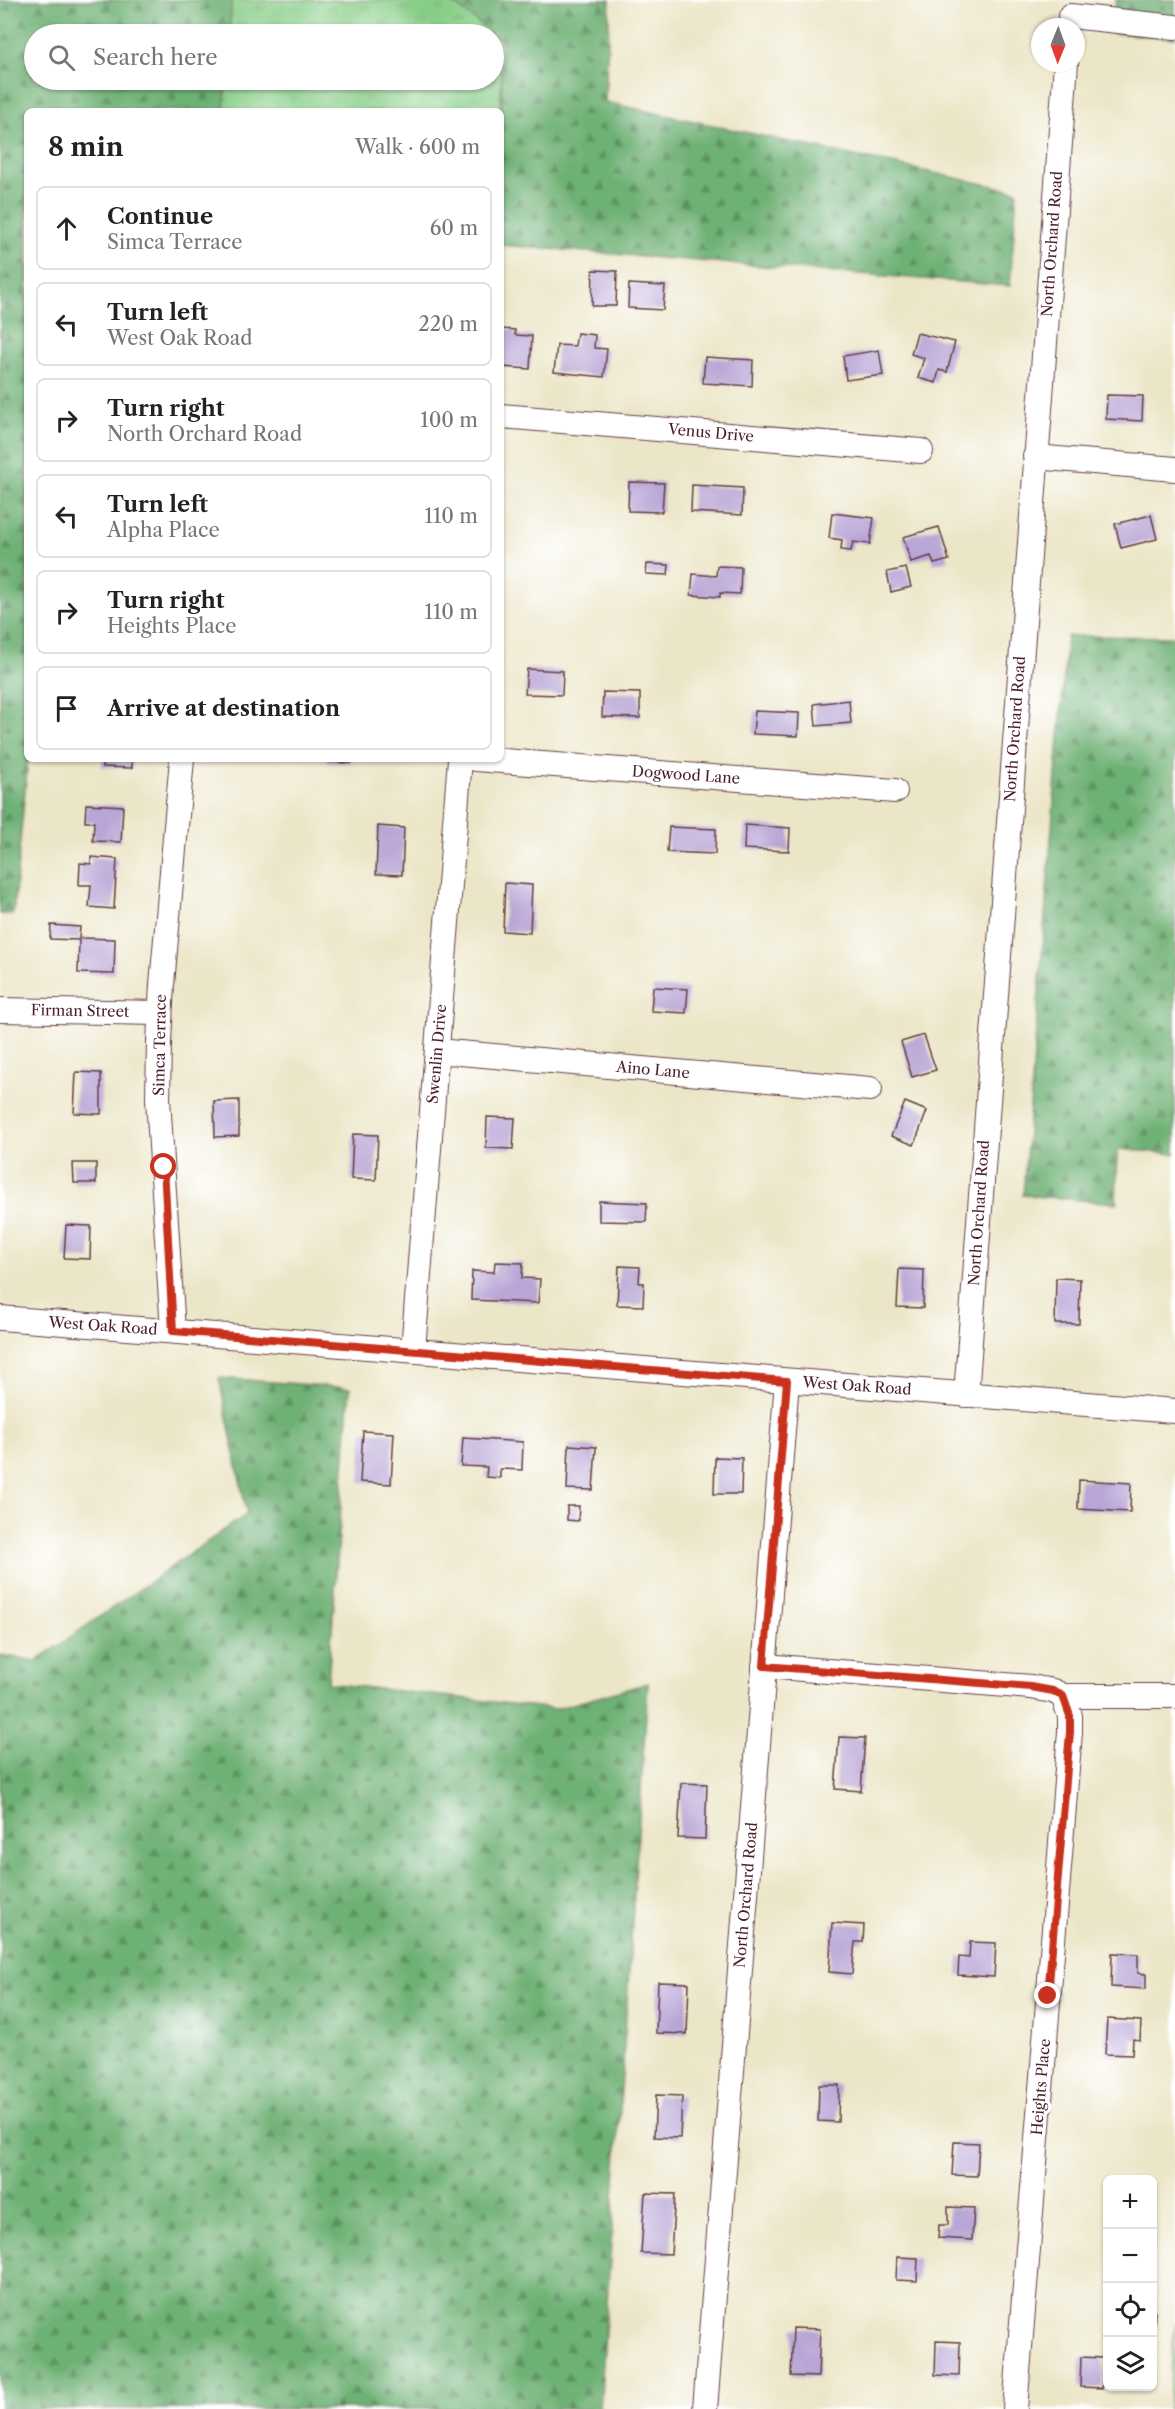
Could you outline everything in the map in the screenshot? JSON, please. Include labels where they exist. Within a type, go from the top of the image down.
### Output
[{"type":"street","points":[[1070,14],[1175,27]]},
{"type":"street","name":"North Orchard Road","points":[[966,1395],[1065,72]]},
{"type":"street","name":"Venus Drive","points":[[504,416],[921,451]]},
{"type":"street","points":[[1035,457],[1175,469]]},
{"type":"street","name":"Dogwood Lane","points":[[504,761],[895,791]]},
{"type":"street","name":"Simca Terrace","points":[[173,1331],[158,1099],[160,1013],[182,762]]},
{"type":"street","name":"Swenlin Drive","points":[[412,1350],[460,762]]},
{"type":"street","name":"Firman Street","points":[[0,1010],[160,1013]]},
{"type":"street","name":"Aino Lane","points":[[437,1051],[870,1089]]},
{"type":"street","name":"West Oak Road","points":[[0,1318],[1175,1411]]},
{"type":"street","name":"North Orchard Road","points":[[705,2409],[787,1381]]},
{"type":"street","points":[[764,1666],[1031,1687],[1053,1691],[1063,1696],[1175,1696]]},
{"type":"street","name":"Heights Place","points":[[1015,2409],[1070,1732],[1070,1716],[1063,1696]]},
{"type":"green space","points":[[0,0],[232,0],[230,24],[24,24],[24,90],[225,90],[224,108],[24,108],[24,762],[28,762],[13,914],[0,914]]},
{"type":"green space","points":[[232,0],[449,0],[480,24],[230,24]]},
{"type":"green space","points":[[449,0],[610,0],[605,102],[1017,191],[1010,286],[504,245],[504,108],[502,108],[502,90],[504,90],[504,24],[480,24]]},
{"type":"green space","points":[[1116,0],[1175,0],[1175,38],[1113,33]]},
{"type":"green space","points":[[225,90],[501,90],[500,108],[224,108]]},
{"type":"green space","points":[[1067,636],[1175,637],[1175,1154],[1118,1149],[1116,1203],[1023,1195]]},
{"type":"green space","points":[[219,1378],[350,1388],[328,1683],[555,1709],[648,1683],[600,2409],[0,2409],[0,1655],[36,1661],[247,1514]]},
{"type":"green space","points":[[1175,2322],[1175,2409],[1168,2409]]},
{"type":"building","points":[[593,270],[617,271],[616,306],[592,306]]},
{"type":"building","points":[[629,284],[665,286],[663,310],[628,308]]},
{"type":"building","points":[[504,329],[515,330],[515,335],[532,336],[530,369],[504,367]]},
{"type":"building","points":[[577,333],[595,335],[594,348],[607,349],[604,377],[554,372],[557,345],[575,346]]},
{"type":"building","points":[[917,333],[955,342],[947,372],[939,370],[936,383],[918,378],[924,358],[911,354]]},
{"type":"building","points":[[879,350],[883,375],[846,380],[843,356]]},
{"type":"building","points":[[705,357],[753,360],[752,386],[703,383]]},
{"type":"building","points":[[1107,395],[1143,396],[1142,421],[1106,419]]},
{"type":"building","points":[[629,482],[664,483],[662,512],[628,511]]},
{"type":"building","points":[[692,485],[743,488],[742,515],[691,512]]},
{"type":"building","points":[[832,513],[874,518],[870,544],[853,542],[851,551],[841,550],[842,540],[829,538]]},
{"type":"building","points":[[1151,515],[1157,539],[1121,548],[1115,524]]},
{"type":"building","points":[[939,527],[949,560],[934,564],[931,556],[911,562],[903,537]]},
{"type":"building","points":[[647,564],[669,565],[668,575],[646,574]]},
{"type":"building","points":[[717,566],[741,567],[740,594],[720,593],[720,597],[691,595],[693,574],[716,576]]},
{"type":"building","points":[[906,568],[911,587],[891,592],[887,572]]},
{"type":"building","points":[[527,669],[563,671],[562,695],[525,694]]},
{"type":"building","points":[[603,692],[640,693],[640,718],[602,717]]},
{"type":"building","points":[[849,700],[851,723],[816,726],[814,704]]},
{"type":"building","points":[[755,711],[799,713],[798,736],[753,734]]},
{"type":"building","points":[[102,762],[132,762],[132,768],[102,767]]},
{"type":"building","points":[[86,804],[123,806],[121,842],[93,841],[94,822],[85,822]]},
{"type":"building","points":[[745,825],[790,828],[789,851],[744,849]]},
{"type":"building","points":[[378,826],[404,828],[402,875],[376,874]]},
{"type":"building","points":[[669,827],[716,829],[715,854],[667,852]]},
{"type":"building","points":[[91,857],[117,859],[114,909],[89,907],[91,885],[79,885],[80,863],[91,864]]},
{"type":"building","points":[[505,883],[532,885],[530,933],[503,931]]},
{"type":"building","points":[[51,925],[80,927],[79,938],[115,939],[114,974],[78,973],[79,940],[50,939]]},
{"type":"building","points":[[653,987],[688,989],[686,1013],[651,1011]]},
{"type":"building","points":[[924,1035],[936,1070],[912,1077],[901,1042]]},
{"type":"building","points":[[76,1072],[101,1073],[101,1114],[74,1113]]},
{"type":"building","points":[[239,1100],[239,1136],[215,1137],[214,1101]]},
{"type":"building","points":[[905,1102],[927,1111],[914,1145],[891,1136]]},
{"type":"building","points":[[487,1117],[515,1118],[513,1149],[486,1148]]},
{"type":"building","points":[[353,1134],[378,1135],[376,1180],[351,1179]]},
{"type":"building","points":[[73,1163],[96,1163],[96,1183],[74,1183]]},
{"type":"building","points":[[599,1201],[647,1203],[646,1222],[599,1221]]},
{"type":"building","points":[[66,1225],[91,1226],[90,1259],[64,1258]]},
{"type":"building","points":[[495,1262],[523,1263],[522,1278],[540,1279],[538,1303],[471,1300],[472,1271],[494,1272]]},
{"type":"building","points":[[619,1266],[640,1267],[639,1283],[644,1283],[643,1306],[617,1305]]},
{"type":"building","points":[[899,1269],[924,1270],[923,1308],[897,1307]]},
{"type":"building","points":[[1056,1278],[1080,1279],[1079,1324],[1055,1324]]},
{"type":"building","points":[[363,1431],[394,1433],[391,1484],[360,1482]]},
{"type":"building","points":[[463,1438],[523,1442],[522,1470],[500,1469],[500,1478],[486,1477],[487,1467],[461,1466]]},
{"type":"building","points":[[569,1445],[596,1447],[593,1490],[567,1489]]},
{"type":"building","points":[[715,1457],[742,1458],[741,1494],[714,1494]]},
{"type":"building","points":[[1079,1480],[1131,1483],[1130,1512],[1078,1509]]},
{"type":"building","points":[[567,1506],[579,1506],[578,1521],[567,1520]]},
{"type":"building","points":[[839,1737],[865,1738],[861,1791],[835,1789]]},
{"type":"building","points":[[681,1783],[707,1784],[705,1839],[678,1838]]},
{"type":"building","points":[[832,1923],[864,1925],[863,1942],[855,1942],[852,1974],[829,1972]]},
{"type":"building","points":[[970,1942],[996,1943],[994,1977],[958,1975],[959,1957],[969,1958]]},
{"type":"building","points":[[1112,1953],[1138,1954],[1138,1973],[1146,1974],[1146,1989],[1111,1987]]},
{"type":"building","points":[[658,1982],[689,1983],[687,2034],[656,2033]]},
{"type":"building","points":[[1107,2019],[1141,2021],[1140,2040],[1133,2039],[1132,2055],[1105,2054]]},
{"type":"building","points":[[819,2085],[839,2085],[838,2122],[818,2121]]},
{"type":"building","points":[[656,2095],[682,2096],[680,2138],[654,2137]]},
{"type":"building","points":[[954,2142],[979,2143],[977,2176],[952,2175]]},
{"type":"building","points":[[645,2193],[675,2194],[671,2254],[641,2253]]},
{"type":"building","points":[[948,2207],[974,2208],[972,2240],[938,2238],[939,2225],[948,2225]]},
{"type":"building","points":[[897,2257],[918,2258],[917,2281],[896,2280]]},
{"type":"building","points":[[793,2328],[820,2329],[818,2377],[791,2376]]},
{"type":"building","points":[[936,2341],[960,2342],[959,2376],[935,2375]]},
{"type":"building","points":[[1081,2357],[1103,2358],[1102,2388],[1080,2387]]},
{"type":"route","points":[[164,1167],[173,1331],[787,1381],[764,1666],[1031,1687],[1053,1691],[1063,1696],[1070,1716],[1070,1732],[1048,1996]]}]
